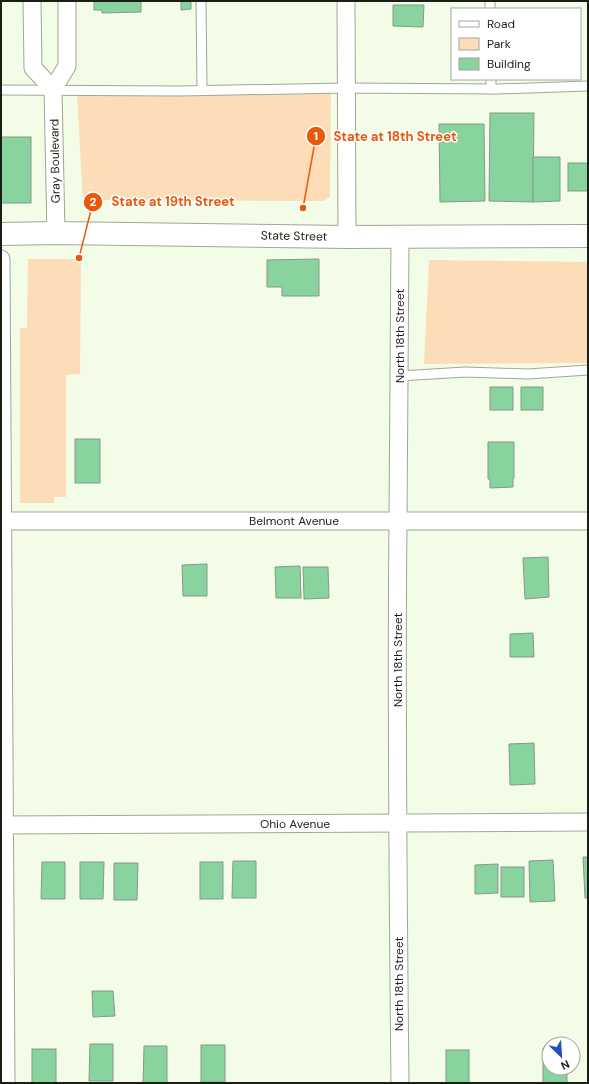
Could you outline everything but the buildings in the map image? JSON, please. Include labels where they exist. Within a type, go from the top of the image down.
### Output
[{"type":"main road","name":"State Street","points":[[1,234],[56,233],[347,237],[588,236]]},
{"type":"street","points":[[32,1],[33,68],[53,89],[67,66],[67,1]]},
{"type":"street","points":[[346,1],[347,237]]},
{"type":"street","name":"Gray Boulevard","points":[[53,89],[56,233]]},
{"type":"street","name":"North 18th Street","points":[[400,236],[398,521],[400,1083]]},
{"type":"street","points":[[1,259],[2,825],[6,1083]]},
{"type":"street","name":"Belmont Avenue","points":[[2,521],[588,521]]},
{"type":"street","name":"Ohio Avenue","points":[[2,825],[588,822]]},
{"type":"lane","points":[[201,1],[202,90]]},
{"type":"lane","points":[[491,80],[491,89]]},
{"type":"lane","points":[[1,90],[346,88],[491,89],[588,86]]},
{"type":"lane","points":[[400,376],[465,372],[528,374],[588,370]]},
{"type":"green space","points":[[331,94],[330,197],[323,201],[83,200],[77,95]]},
{"type":"green space","points":[[28,259],[81,259],[80,374],[66,375],[66,497],[54,497],[54,503],[20,503],[20,328],[27,328]]},
{"type":"green space","points":[[429,260],[588,262],[588,363],[424,364]]},
{"type":"place","name":"State at 18th Street","points":[[303,208]]},
{"type":"place","name":"State at 19th Street","points":[[79,258]]}]
